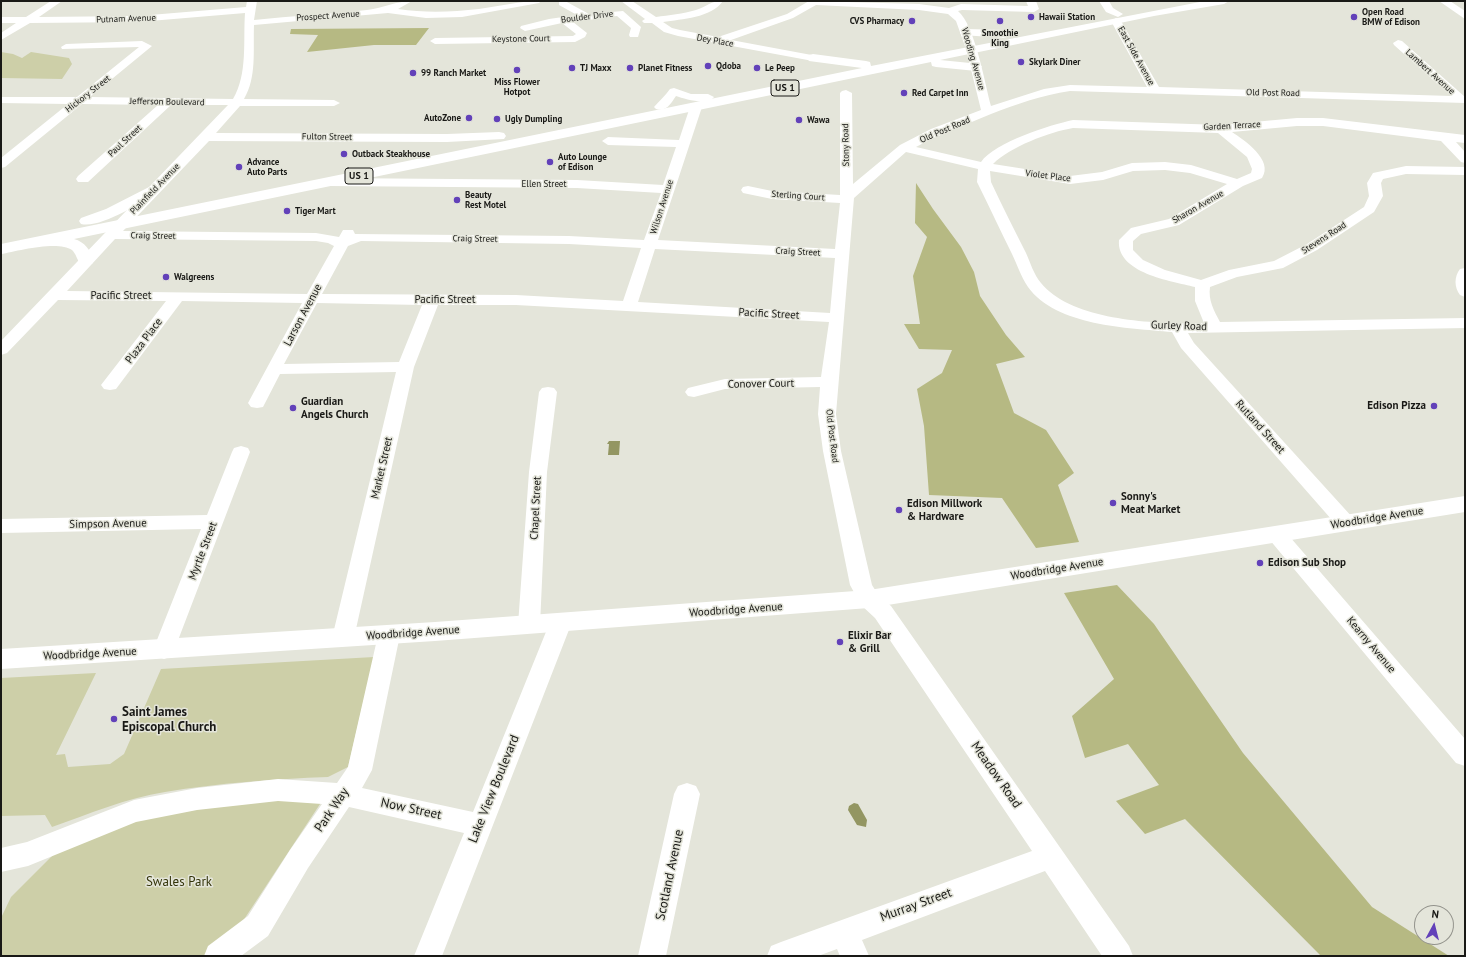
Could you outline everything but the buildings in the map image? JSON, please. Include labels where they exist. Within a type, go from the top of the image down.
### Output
[{"type":"main road","name":"US 1","points":[[1,241],[79,225],[121,225],[602,127],[911,62],[969,42],[1117,18],[1191,1]]},
{"type":"main road","name":"US 1","points":[[121,225],[449,143],[526,133],[660,107],[872,65],[969,42],[1224,1]]},
{"type":"main road","points":[[813,58],[872,65]]},
{"type":"main road","points":[[812,76],[823,66],[820,61],[813,58]]},
{"type":"main road","points":[[911,62],[976,67]]},
{"type":"main road","points":[[780,89],[822,84],[839,87],[846,93],[849,80],[860,72]]},
{"type":"main road","points":[[602,127],[596,134],[597,136],[608,141]]},
{"type":"main road","points":[[512,145],[546,139],[608,141]]},
{"type":"main road","points":[[79,225],[112,212],[153,190]]},
{"type":"main road","points":[[1,249],[121,225]]},
{"type":"main road","points":[[22,244],[57,241],[69,243],[82,250],[86,260]]},
{"type":"main road","name":"Woodbridge Avenue","points":[[1,659],[389,635],[772,608],[869,598],[1465,504]]},
{"type":"street","points":[[1,37],[57,1]]},
{"type":"street","name":"Prospect Avenue","points":[[248,23],[330,12],[367,13],[388,10],[407,1]]},
{"type":"street","points":[[479,1],[508,18]]},
{"type":"street","points":[[388,10],[404,13],[446,15],[478,14],[536,1]]},
{"type":"street","name":"Dey Place","points":[[626,1],[668,30],[716,41],[813,58]]},
{"type":"street","points":[[632,23],[700,12],[712,8],[718,1]]},
{"type":"street","points":[[716,41],[790,16],[814,2],[885,4],[950,11],[960,4],[1034,9],[1030,1]]},
{"type":"street","name":"East Side Avenue","points":[[1104,1],[1109,10],[1117,18],[1155,91]]},
{"type":"street","points":[[1444,1],[1465,16]]},
{"type":"street","points":[[562,3],[586,16]]},
{"type":"street","name":"Putnam Avenue","points":[[1,20],[138,19],[251,5]]},
{"type":"street","name":"Plainfield Avenue","points":[[1,350],[206,136],[235,102],[242,92],[248,65],[248,23],[251,5]]},
{"type":"street","name":"Wooding Avenue","points":[[950,11],[956,14],[961,20],[969,42],[987,112]]},
{"type":"street","name":"Boulder Drive","points":[[523,39],[526,31],[522,26],[586,16],[620,13],[632,23]]},
{"type":"street","points":[[66,47],[112,45],[138,19]]},
{"type":"street","name":"Keystone Court","points":[[435,41],[575,38],[581,35],[582,33],[579,29],[564,20]]},
{"type":"street","points":[[632,23],[636,27],[634,35]]},
{"type":"street","name":"Lambert Avenue","points":[[1398,43],[1464,100]]},
{"type":"street","name":"Hickory Street","points":[[1,164],[147,46],[142,44],[112,45]]},
{"type":"street","name":"Old Post Road","points":[[869,598],[861,585],[857,572],[832,450],[827,414],[828,382],[837,318],[847,198],[864,180],[904,148],[935,132],[1048,91],[1070,88],[1278,93],[1464,100]]},
{"type":"street","name":"Stony Road","points":[[846,93],[845,132],[847,198]]},
{"type":"street","points":[[1278,93],[1301,122]]},
{"type":"street","points":[[1297,94],[1320,122]]},
{"type":"street","name":"Jefferson Boulevard","points":[[1,100],[167,103],[334,103]]},
{"type":"street","name":"Paul Street","points":[[83,179],[167,103]]},
{"type":"street","name":"Wilson Avenue","points":[[629,306],[682,144],[696,107]]},
{"type":"street","name":"Garden Terrace","points":[[985,166],[990,159],[1000,151],[1066,125],[1222,129],[1301,122],[1320,122],[1445,138],[1465,139]]},
{"type":"street","name":"Sharon Avenue","points":[[1203,285],[1146,267],[1126,250],[1126,240],[1136,231],[1174,222],[1238,183],[1257,175],[1259,166],[1252,155],[1222,129]]},
{"type":"street","name":"Fulton Street","points":[[206,136],[449,143]]},
{"type":"street","points":[[1445,138],[1465,159]]},
{"type":"street","points":[[608,141],[682,144]]},
{"type":"street","name":"Violet Place","points":[[904,148],[985,166],[1070,180],[1103,176],[1132,167],[1173,166],[1238,183]]},
{"type":"street","name":"Gurley Road","points":[[985,166],[983,173],[984,182],[1034,286],[1052,300],[1073,312],[1093,318],[1121,323],[1178,328],[1465,323]]},
{"type":"street","points":[[395,183],[400,168]]},
{"type":"street","name":"Stevens Road","points":[[1203,285],[1234,273],[1278,265],[1312,247],[1369,208],[1376,196],[1374,183],[1378,176],[1406,170],[1465,171]]},
{"type":"street","name":"Ellen Street","points":[[330,182],[577,184],[668,189]]},
{"type":"street","name":"Sterling Court","points":[[748,190],[772,195],[847,198]]},
{"type":"street","name":"Craig Street","points":[[121,225],[332,239],[341,244],[359,237],[568,240],[842,254]]},
{"type":"street","name":"Larson Avenue","points":[[257,403],[350,229]]},
{"type":"street","points":[[1465,272],[1462,284],[1465,292]]},
{"type":"street","points":[[1203,285],[1201,291],[1204,306],[1215,328]]},
{"type":"street","name":"Pacific Street","points":[[54,295],[516,300],[837,318]]},
{"type":"street","name":"Plaza Place","points":[[110,385],[178,296]]},
{"type":"street","name":"Market Street","points":[[343,638],[406,366],[413,344],[432,300]]},
{"type":"street","name":"Rutland Street","points":[[1178,328],[1187,345],[1346,523]]},
{"type":"street","points":[[274,370],[406,366]]},
{"type":"street","name":"Conover Court","points":[[694,392],[725,384],[828,382]]},
{"type":"street","name":"Chapel Street","points":[[529,625],[538,472],[548,392]]},
{"type":"street","name":"Myrtle Street","points":[[164,650],[241,452]]},
{"type":"street","name":"Simpson Avenue","points":[[1,526],[214,522]]},
{"type":"street","name":"Kearny Avenue","points":[[1276,534],[1465,756]]},
{"type":"street","name":"Meadow Road","points":[[869,598],[883,612],[1052,856],[1119,956]]},
{"type":"street","name":"Lake View Boulevard","points":[[428,956],[561,622]]},
{"type":"street","name":"Park Way","points":[[218,956],[258,926],[299,859],[360,770],[389,635]]},
{"type":"street","name":"Now Street","points":[[1,860],[28,854],[134,811],[197,799],[278,790],[343,795],[480,825]]},
{"type":"street","name":"Scotland Avenue","points":[[652,956],[687,794]]},
{"type":"street","name":"Murray Street","points":[[781,956],[849,944],[1052,856]]},
{"type":"green space","points":[[1,52],[13,54],[22,58],[31,52],[69,58],[72,64],[62,79],[2,78]]},
{"type":"green space","points":[[374,657],[348,767],[328,777],[246,782],[165,792],[122,802],[52,827],[45,815],[1,816],[1,678],[96,673],[56,755],[65,754],[68,767],[110,764],[124,754],[161,669]]},
{"type":"green space","name":"Swales Park","points":[[238,799],[322,801],[241,924],[207,956],[1,956],[1,918],[11,897],[55,853],[136,817]]},
{"type":"shaded area","points":[[429,28],[416,45],[374,45],[307,52],[318,35],[290,34],[291,29]]},
{"type":"shaded area","points":[[916,183],[961,247],[974,272],[980,296],[1006,335],[1025,357],[996,364],[1014,413],[1046,430],[1074,473],[1058,485],[1079,542],[1036,548],[1002,498],[929,495],[924,426],[917,389],[942,373],[952,350],[919,349],[904,324],[920,324],[913,276],[927,237],[915,223]]},
{"type":"shaded area","points":[[609,441],[620,441],[619,455],[608,455],[609,444],[607,444]]},
{"type":"shaded area","points":[[1117,585],[1154,624],[1243,753],[1372,907],[1414,934],[1414,945],[1432,945],[1449,956],[1321,956],[1185,819],[1145,834],[1116,801],[1159,785],[1128,744],[1085,758],[1072,716],[1114,679],[1064,593]]},
{"type":"shaded area","points":[[854,803],[858,804],[867,820],[866,827],[857,825],[848,810],[849,806]]},
{"type":"place","name":"Hawaii Station","points":[[1031,17]]},
{"type":"place","name":"Open Road BMW of Edison","points":[[1354,17]]},
{"type":"place","name":"CVS Pharmacy","points":[[912,21]]},
{"type":"place","name":"Smoothie King","points":[[1000,21]]},
{"type":"place","name":"Skylark Diner","points":[[1021,62]]},
{"type":"place","name":"Qdoba","points":[[708,66]]},
{"type":"place","name":"TJ Maxx","points":[[572,68]]},
{"type":"place","name":"Planet Fitness","points":[[630,68]]},
{"type":"place","name":"Le Peep","points":[[757,68]]},
{"type":"place","name":"Miss Flower Hotpot","points":[[517,70]]},
{"type":"place","name":"99 Ranch Market","points":[[413,73]]},
{"type":"place","name":"Red Carpet Inn","points":[[904,93]]},
{"type":"place","name":"AutoZone","points":[[469,118]]},
{"type":"place","name":"Ugly Dumpling","points":[[497,119]]},
{"type":"place","name":"Wawa","points":[[799,120]]},
{"type":"place","name":"Outback Steakhouse","points":[[344,154]]},
{"type":"place","name":"Auto Lounge of Edison","points":[[550,162]]},
{"type":"place","name":"Advance Auto Parts","points":[[239,167]]},
{"type":"place","name":"Beauty Rest Motel","points":[[457,200]]},
{"type":"place","name":"Tiger Mart","points":[[287,211]]},
{"type":"place","name":"Walgreens","points":[[166,277]]},
{"type":"place","name":"Edison Pizza","points":[[1434,406]]},
{"type":"place","name":"Guardian Angels Church","points":[[293,408]]},
{"type":"place","name":"Sonny's Meat Market","points":[[1113,503]]},
{"type":"place","name":"Edison Millwork & Hardware","points":[[899,510]]},
{"type":"place","name":"Edison Sub Shop","points":[[1260,563]]},
{"type":"place","name":"Elixir Bar & Grill","points":[[840,642]]},
{"type":"place","name":"Saint James Episcopal Church","points":[[114,719]]}]
